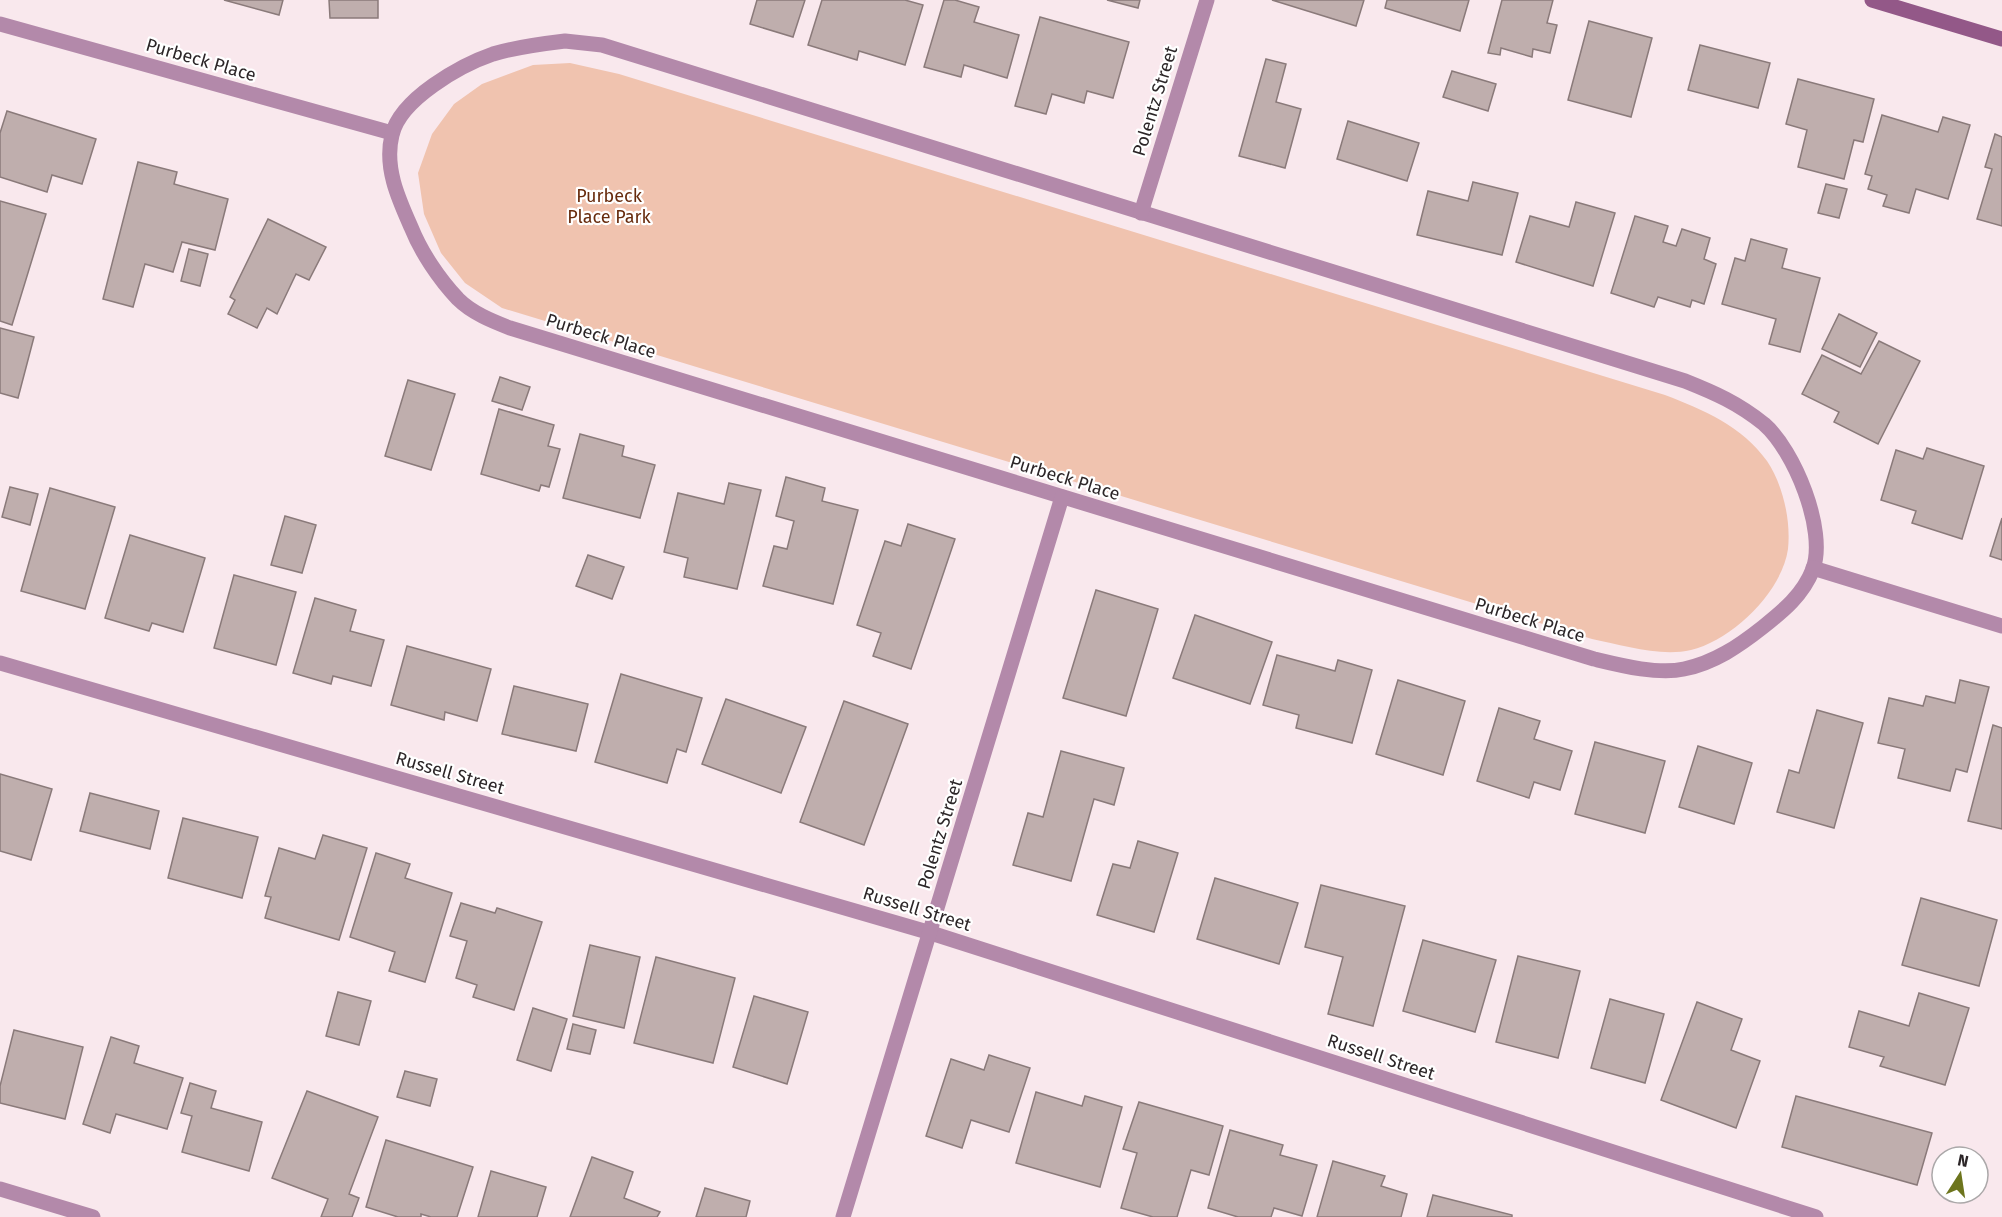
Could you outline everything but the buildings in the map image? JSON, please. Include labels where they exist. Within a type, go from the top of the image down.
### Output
[{"type":"street","name":"Polentz Street","points":[[1141,213],[1207,0]]},
{"type":"street","points":[[1872,0],[2002,39]]},
{"type":"street","name":"Purbeck Place","points":[[0,24],[392,133]]},
{"type":"street","name":"Purbeck Place","points":[[565,41],[602,45],[1685,381],[1728,398],[1765,426],[1788,453],[1806,494],[1815,529],[1813,568],[1803,588],[1790,606],[1748,639],[1717,659],[1682,670],[1641,669],[1594,659],[1062,497],[510,328],[483,317],[459,300],[438,274],[416,240],[397,194],[389,160],[392,133],[405,110],[423,94],[457,70],[492,55],[530,45],[565,41]]},
{"type":"street","name":"Polentz Street","points":[[843,1217],[1062,497]]},
{"type":"street","points":[[1813,568],[2002,626]]},
{"type":"street","name":"Russell Street","points":[[0,663],[931,933],[1816,1217]]},
{"type":"street","points":[[0,1189],[93,1217]]},
{"type":"green space","name":"Purbeck Place Park","points":[[570,63],[619,74],[1680,401],[1708,413],[1734,429],[1757,449],[1773,470],[1787,515],[1789,538],[1784,565],[1776,582],[1753,612],[1723,636],[1707,645],[1679,652],[1628,647],[1592,639],[502,308],[465,283],[441,253],[424,214],[418,173],[432,134],[454,104],[482,84],[533,65]]}]
